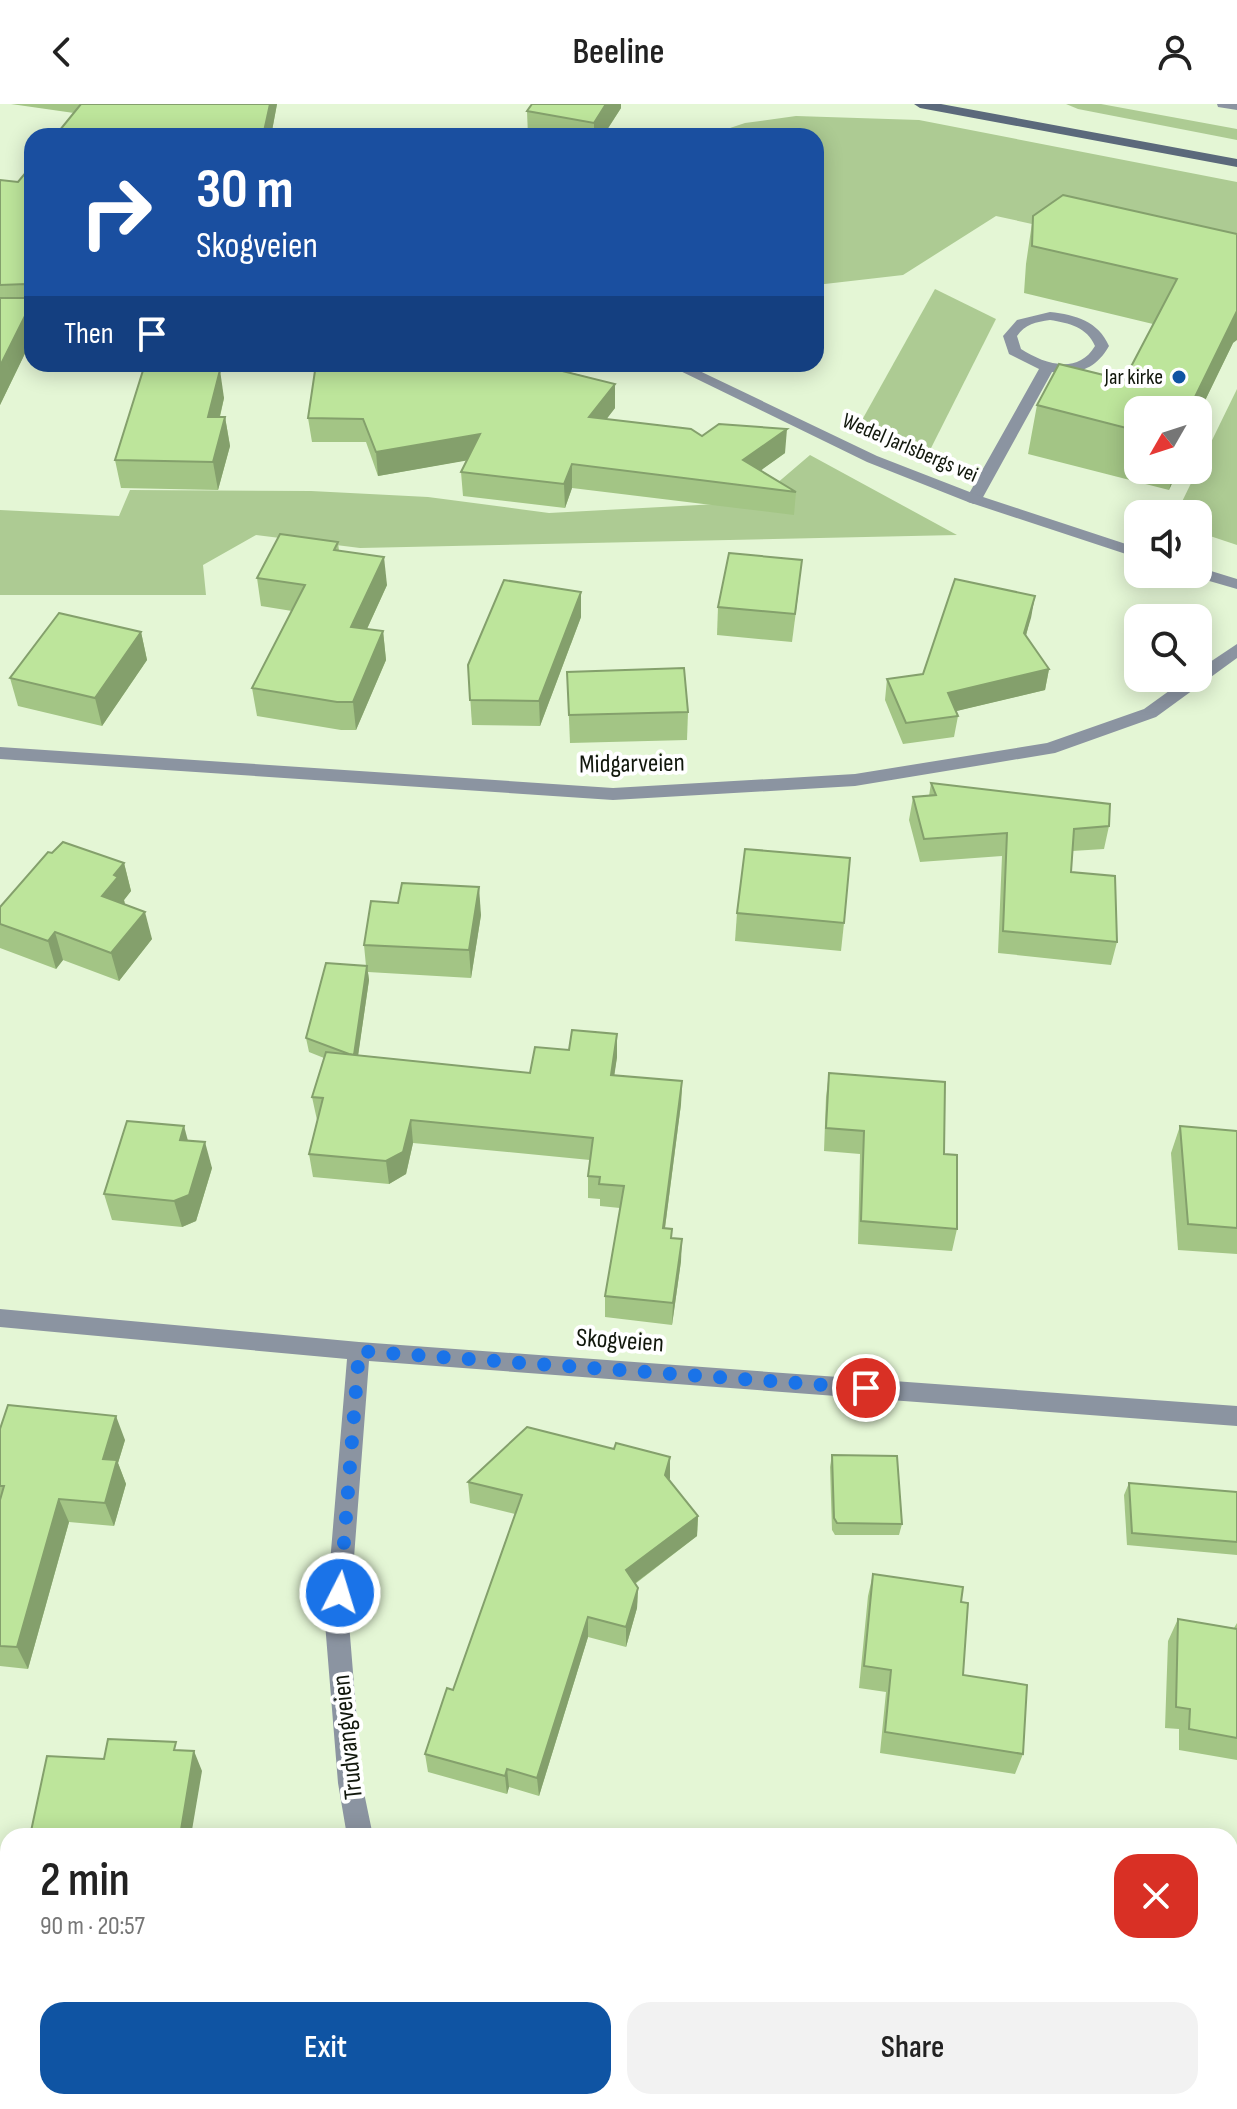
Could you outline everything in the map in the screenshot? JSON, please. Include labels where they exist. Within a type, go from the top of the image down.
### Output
[{"type":"main road","points":[[920,104],[1237,163]]},
{"type":"street","points":[[1223,104],[1237,106]]},
{"type":"street","points":[[1050,316],[1065,318],[1080,322],[1100,337],[1102,346],[1099,355],[1091,362],[1079,367],[1047,368],[1014,351],[1010,336],[1022,322],[1050,316]]},
{"type":"street","points":[[974,499],[1047,368]]},
{"type":"street","name":"Wedel Jarlsbergs vei","points":[[690,372],[872,459],[974,499],[1124,548]]},
{"type":"street","points":[[1212,576],[1237,584]]},
{"type":"street","name":"Midgarveien","points":[[0,753],[613,794],[855,780],[1049,749],[1150,713],[1237,650]]},
{"type":"street","name":"Skogveien","points":[[0,1318],[359,1351],[1237,1416]]},
{"type":"street","name":"Trudvangveien","points":[[358,1828],[350,1783],[337,1623],[359,1351]]},
{"type":"green space","points":[[1066,104],[1101,104],[1237,129],[1237,140],[1078,109]]},
{"type":"green space","points":[[796,116],[919,120],[1237,182],[1237,269],[996,216],[903,275],[824,284],[824,128],[730,128]]},
{"type":"green space","points":[[935,289],[996,319],[926,458],[857,429]]},
{"type":"green space","points":[[1237,389],[1237,545],[1212,537],[1212,500],[1183,500],[1191,484],[1212,484],[1212,440]]},
{"type":"green space","points":[[810,455],[957,535],[360,548],[256,535],[203,565],[206,595],[0,595],[0,510],[119,516],[130,490],[311,491],[428,497],[549,513],[755,502]]},
{"type":"building","points":[[81,104],[270,104],[265,128],[62,128]]},
{"type":"building","points":[[532,104],[606,104],[594,123],[527,111]]},
{"type":"building","points":[[24,175],[24,284],[0,285],[0,180],[18,182]]},
{"type":"building","points":[[1063,195],[1237,234],[1237,311],[1195,396],[1124,396],[1124,427],[1037,405],[1059,364],[1124,380],[1177,279],[1032,246],[1033,216]]},
{"type":"building","points":[[0,298],[24,298],[24,318],[0,366]]},
{"type":"building","points":[[142,372],[219,372],[208,417],[225,417],[213,462],[115,460]]},
{"type":"building","points":[[315,372],[566,372],[615,384],[589,417],[691,429],[702,436],[719,424],[787,429],[743,460],[796,492],[572,464],[564,484],[461,472],[480,434],[376,452],[363,419],[308,418]]},
{"type":"building","points":[[280,534],[338,542],[334,550],[384,557],[351,627],[383,631],[353,702],[252,688],[305,585],[257,578]]},
{"type":"building","points":[[729,553],[802,560],[795,614],[718,607]]},
{"type":"building","points":[[955,579],[1035,596],[1024,633],[1049,669],[948,693],[958,716],[906,723],[887,679],[923,674]]},
{"type":"building","points":[[504,580],[581,592],[539,701],[470,700],[468,665]]},
{"type":"building","points":[[59,613],[141,632],[95,698],[10,678]]},
{"type":"building","points":[[684,668],[688,712],[569,715],[567,672]]},
{"type":"building","points":[[931,783],[1110,804],[1109,826],[1074,829],[1071,872],[1115,876],[1117,942],[1003,931],[1007,833],[924,839],[913,797],[936,795]]},
{"type":"building","points":[[63,842],[124,863],[114,875],[118,877],[102,896],[145,912],[111,953],[55,932],[48,941],[0,924],[0,907],[48,852],[52,853]]},
{"type":"building","points":[[745,849],[850,858],[844,923],[737,913]]},
{"type":"building","points":[[402,883],[479,887],[469,950],[364,945],[371,901],[398,903]]},
{"type":"building","points":[[326,963],[367,966],[354,1055],[306,1038]]},
{"type":"building","points":[[572,1030],[617,1034],[611,1075],[682,1081],[663,1228],[672,1229],[671,1238],[682,1239],[673,1303],[605,1296],[624,1186],[599,1184],[600,1177],[588,1176],[593,1138],[411,1120],[403,1152],[386,1161],[309,1154],[323,1098],[312,1097],[326,1052],[530,1073],[535,1047],[569,1050]]},
{"type":"building","points":[[829,1073],[945,1082],[944,1154],[957,1155],[957,1229],[861,1221],[864,1131],[826,1128]]},
{"type":"building","points":[[127,1121],[184,1126],[180,1140],[205,1142],[189,1195],[174,1201],[104,1194]]},
{"type":"building","points":[[1180,1126],[1237,1131],[1237,1228],[1188,1224]]},
{"type":"building","points":[[8,1405],[116,1416],[103,1459],[117,1460],[105,1503],[59,1499],[17,1647],[0,1646],[0,1500],[4,1486],[0,1486],[0,1429]]},
{"type":"building","points":[[527,1427],[614,1449],[616,1443],[670,1457],[665,1475],[698,1516],[626,1570],[638,1588],[626,1627],[588,1617],[537,1778],[507,1769],[505,1776],[425,1754],[447,1688],[453,1690],[522,1495],[468,1482]]},
{"type":"building","points":[[832,1455],[897,1456],[902,1524],[837,1523],[834,1518]]},
{"type":"building","points":[[1129,1483],[1237,1492],[1237,1542],[1132,1533]]},
{"type":"building","points":[[873,1574],[963,1587],[961,1602],[968,1603],[963,1675],[1027,1685],[1023,1754],[885,1732],[891,1670],[864,1666]]},
{"type":"building","points":[[1178,1619],[1237,1629],[1237,1738],[1189,1729],[1190,1709],[1176,1707]]},
{"type":"building","points":[[108,1739],[176,1742],[174,1750],[194,1751],[181,1828],[32,1828],[47,1756],[104,1759]]},
{"type":"place","name":"Jar kirke","points":[[1179,377]]},
{"type":"route","points":[[340,1593],[359,1351],[866,1388]]}]
